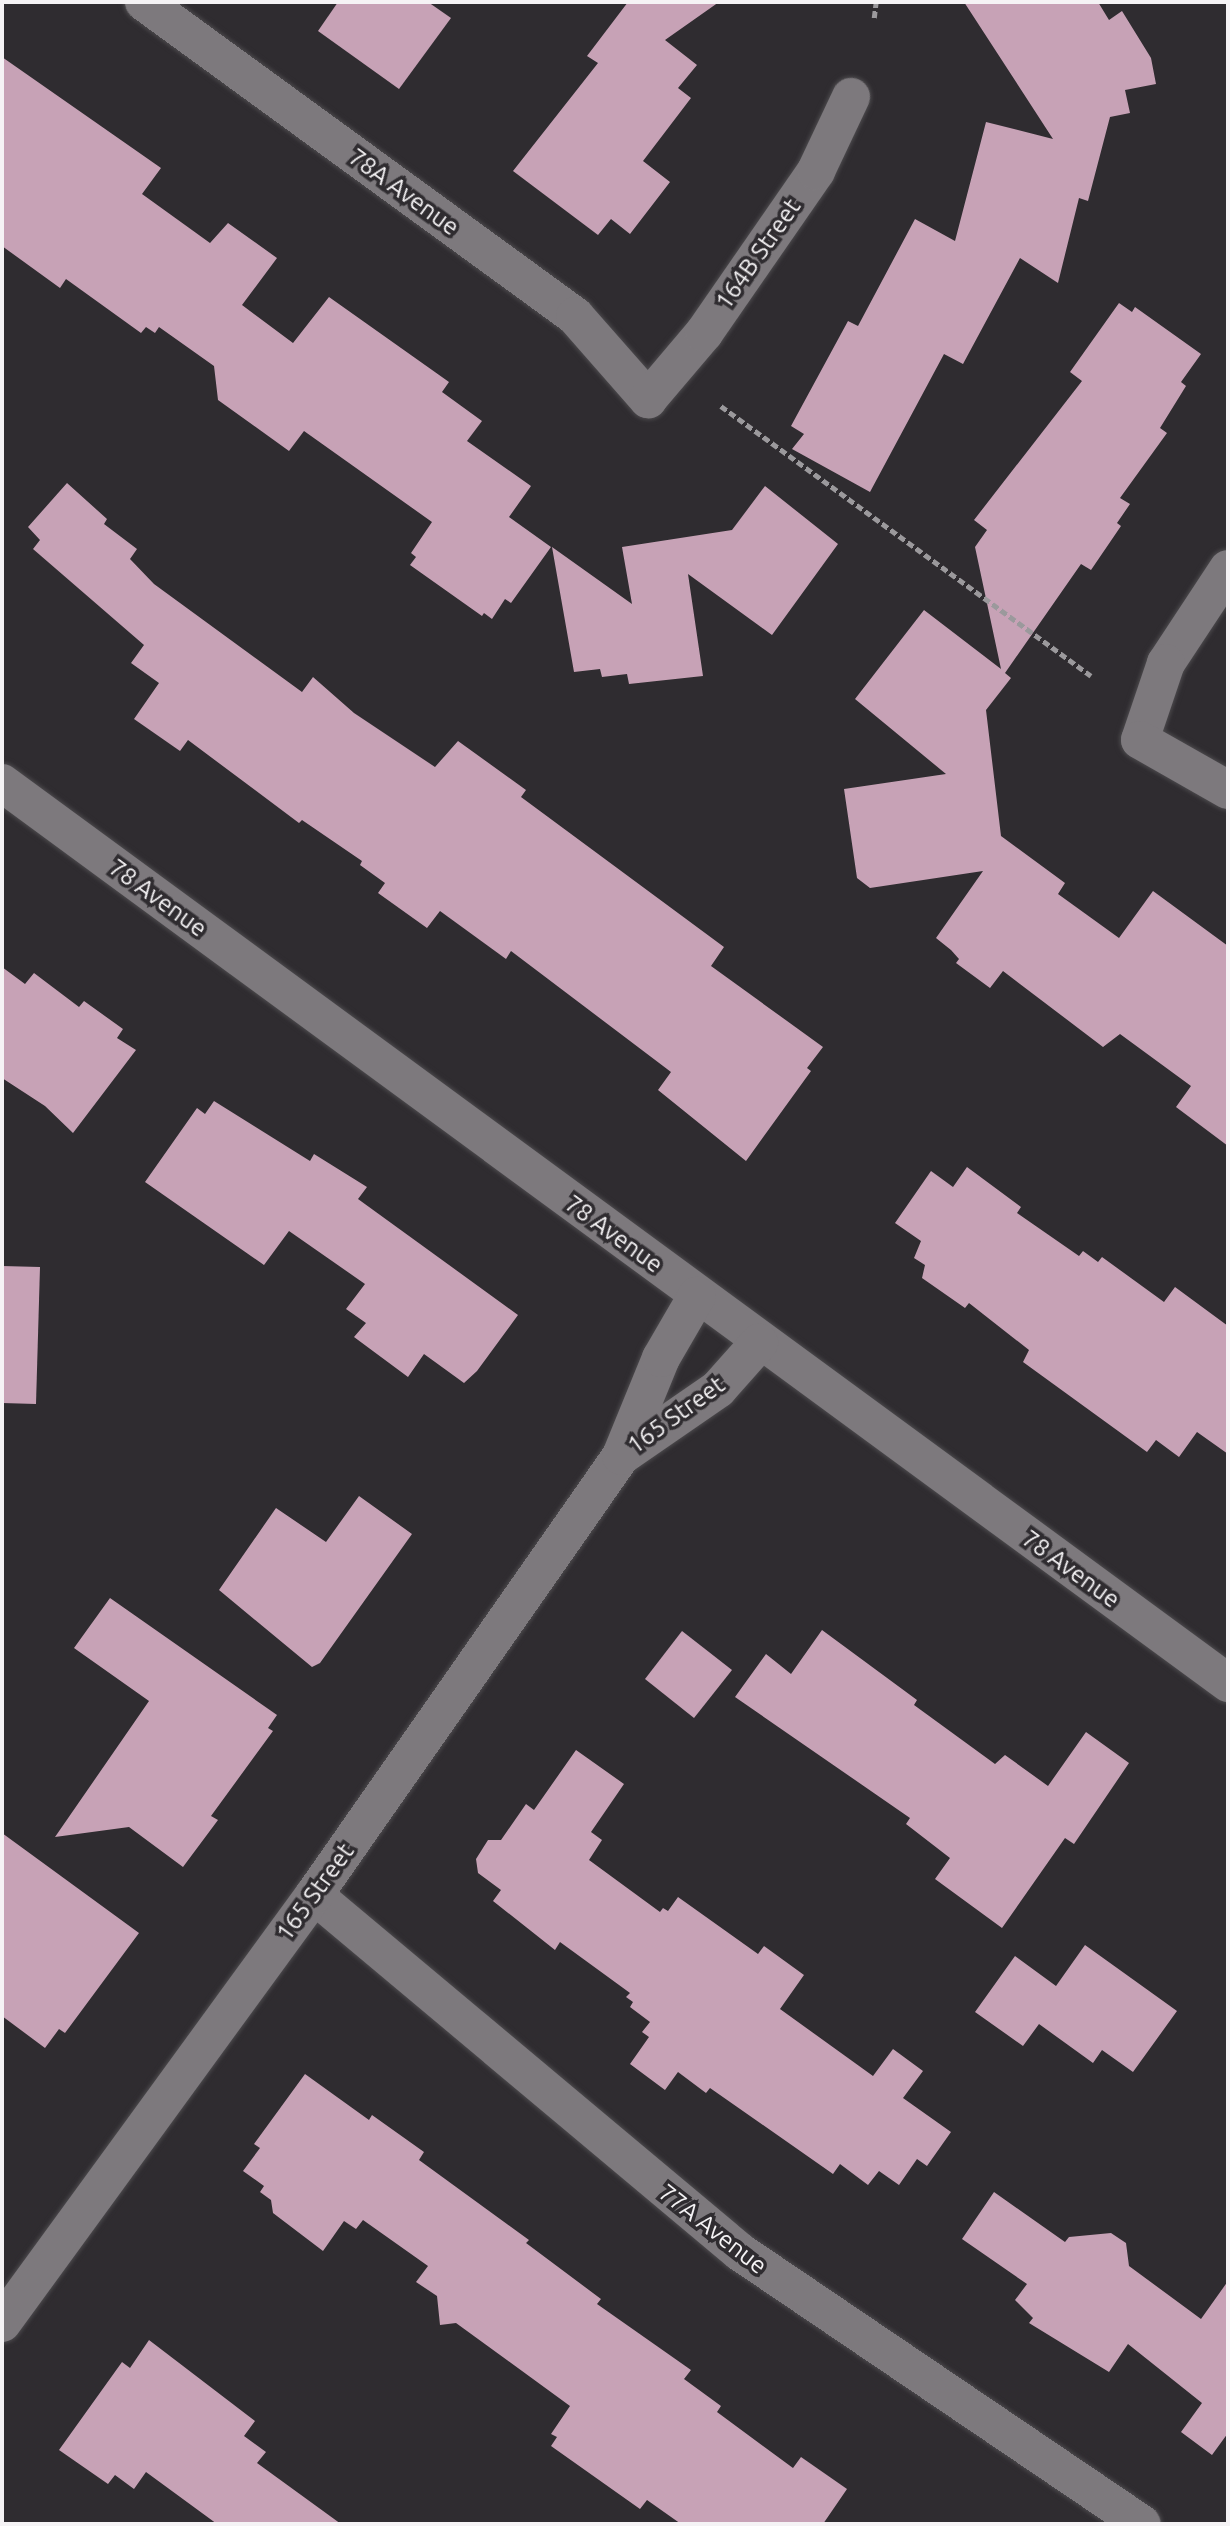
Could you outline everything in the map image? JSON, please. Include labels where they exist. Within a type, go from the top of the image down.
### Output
[{"type":"street","name":"78A Avenue","points":[[162,7],[575,316],[648,399]]},
{"type":"street","name":"164B Street","points":[[648,399],[704,333],[816,171],[851,97]]},
{"type":"street","points":[[1228,569],[1166,663],[1140,740],[1228,790]]},
{"type":"street","name":"78 Avenue","points":[[2,783],[759,1343],[1228,1683]]},
{"type":"street","name":"165 Street","points":[[2,2323],[314,1895],[621,1456],[661,1358],[697,1296]]},
{"type":"street","name":"165 Street","points":[[621,1456],[718,1389],[759,1343]]},
{"type":"street","name":"77A Avenue","points":[[314,1895],[740,2252],[1142,2524]]},
{"type":"path","points":[[874,18],[876,2]]},
{"type":"path","points":[[721,406],[1091,676]]},
{"type":"building","points":[[338,2],[428,2],[451,18],[399,89],[318,31]]},
{"type":"building","points":[[628,2],[719,2],[665,40],[697,65],[678,88],[691,98],[643,161],[670,182],[630,234],[611,219],[598,235],[513,171],[598,63],[587,56]]},
{"type":"building","points":[[964,2],[1098,2],[1109,20],[1122,11],[1151,58],[1156,84],[1125,90],[1130,113],[1110,117],[1088,201],[1079,198],[1058,283],[1020,258],[963,364],[944,354],[870,492],[792,449],[804,434],[791,426],[848,321],[858,326],[915,219],[955,241],[986,122],[1053,139]]},
{"type":"building","points":[[2,57],[161,168],[142,194],[210,243],[228,223],[277,258],[242,305],[293,343],[329,297],[449,382],[442,392],[482,421],[467,441],[531,486],[509,517],[551,547],[511,603],[505,599],[492,619],[484,613],[482,616],[410,565],[416,557],[411,553],[432,522],[304,431],[289,451],[218,400],[214,366],[159,327],[155,333],[146,327],[141,333],[66,279],[60,288],[2,246]]},
{"type":"building","points":[[1119,303],[1132,312],[1135,307],[1201,354],[1181,382],[1186,386],[1160,428],[1167,433],[1120,498],[1130,504],[1117,523],[1121,526],[1091,570],[1081,564],[1005,673],[1011,678],[986,710],[1001,836],[1065,883],[1058,894],[1119,938],[1153,891],[1228,946],[1228,1146],[1176,1107],[1191,1086],[1120,1034],[1103,1047],[1003,971],[990,988],[956,963],[959,959],[936,938],[983,871],[870,888],[857,878],[844,789],[946,774],[855,699],[924,610],[1001,669],[975,547],[987,530],[974,520],[1082,381],[1070,372]]},
{"type":"building","points":[[67,483],[107,519],[104,524],[137,549],[130,559],[154,584],[302,692],[313,677],[354,713],[435,767],[458,741],[526,790],[521,797],[724,947],[711,966],[823,1047],[807,1068],[811,1071],[746,1161],[658,1090],[671,1072],[511,951],[506,959],[440,911],[427,928],[378,893],[385,883],[360,865],[362,861],[302,820],[299,823],[188,740],[180,751],[134,719],[159,683],[131,663],[144,645],[33,549],[40,540],[28,527]]},
{"type":"building","points":[[765,486],[838,544],[772,635],[688,574],[703,676],[629,684],[627,674],[602,677],[600,669],[574,672],[552,547],[632,604],[622,547],[732,530]]},
{"type":"building","points":[[2,967],[25,984],[34,973],[79,1007],[84,1001],[123,1029],[117,1038],[136,1050],[73,1133],[45,1106],[2,1078]]},
{"type":"building","points":[[214,1101],[310,1161],[314,1154],[367,1187],[358,1199],[518,1315],[477,1371],[464,1383],[424,1354],[408,1377],[354,1337],[366,1323],[346,1309],[365,1284],[289,1231],[264,1265],[145,1182],[197,1108],[205,1114]]},
{"type":"building","points":[[967,1167],[1021,1207],[1017,1213],[1079,1256],[1083,1251],[1098,1262],[1102,1257],[1164,1302],[1175,1287],[1228,1326],[1228,1454],[1197,1432],[1179,1457],[1156,1440],[1147,1452],[1023,1362],[1029,1350],[969,1303],[965,1308],[922,1278],[925,1265],[914,1258],[921,1241],[895,1223],[931,1171],[953,1187]]},
{"type":"building","points":[[2,1266],[40,1267],[36,1404],[2,1403]]},
{"type":"building","points":[[359,1496],[412,1534],[320,1663],[312,1667],[219,1590],[276,1508],[326,1542]]},
{"type":"building","points":[[110,1598],[277,1715],[268,1728],[273,1731],[211,1816],[218,1820],[183,1867],[129,1827],[55,1837],[149,1701],[74,1648]]},
{"type":"building","points":[[822,1630],[917,1700],[914,1705],[995,1764],[1005,1755],[1048,1786],[1086,1732],[1129,1763],[1074,1844],[1065,1838],[1002,1928],[935,1879],[950,1858],[906,1824],[910,1818],[735,1697],[766,1654],[791,1674]]},
{"type":"building","points":[[682,1631],[732,1670],[694,1718],[645,1679]]},
{"type":"building","points":[[576,1750],[624,1784],[591,1832],[602,1840],[589,1860],[660,1912],[663,1908],[668,1911],[678,1897],[758,1954],[764,1946],[804,1975],[780,2009],[873,2076],[893,2049],[923,2071],[903,2098],[951,2132],[927,2166],[917,2159],[899,2185],[879,2171],[868,2185],[840,2164],[833,2174],[710,2088],[706,2093],[678,2072],[665,2090],[630,2064],[649,2037],[642,2032],[650,2022],[630,2007],[633,2002],[626,1997],[630,1993],[560,1942],[555,1950],[493,1901],[501,1890],[478,1873],[476,1859],[488,1840],[501,1840],[526,1804],[534,1810]]},
{"type":"building","points":[[2,1833],[139,1933],[65,2033],[59,2029],[45,2048],[2,2016]]},
{"type":"building","points":[[1085,1945],[1177,2011],[1133,2072],[1102,2050],[1093,2063],[1039,2024],[1023,2046],[975,2012],[1015,1956],[1056,1986]]},
{"type":"building","points":[[305,2074],[369,2120],[372,2115],[424,2152],[419,2160],[529,2240],[526,2243],[601,2299],[597,2304],[691,2370],[684,2379],[721,2406],[717,2412],[793,2468],[801,2457],[847,2489],[823,2524],[681,2524],[647,2500],[640,2509],[551,2446],[557,2437],[551,2434],[570,2406],[456,2323],[440,2325],[437,2296],[416,2282],[428,2266],[363,2220],[356,2229],[344,2221],[323,2251],[273,2213],[271,2200],[260,2192],[264,2186],[243,2171],[260,2148],[254,2144]]},
{"type":"building","points":[[994,2192],[1065,2242],[1069,2237],[1111,2233],[1126,2243],[1129,2266],[1201,2319],[1228,2281],[1228,2433],[1212,2455],[1181,2432],[1202,2403],[1128,2344],[1109,2372],[1029,2323],[1033,2318],[1015,2300],[1027,2284],[962,2239]]},
{"type":"building","points":[[149,2340],[255,2421],[244,2436],[266,2452],[257,2463],[341,2524],[217,2524],[146,2472],[134,2489],[115,2475],[108,2484],[59,2450],[122,2362],[130,2368]]}]
